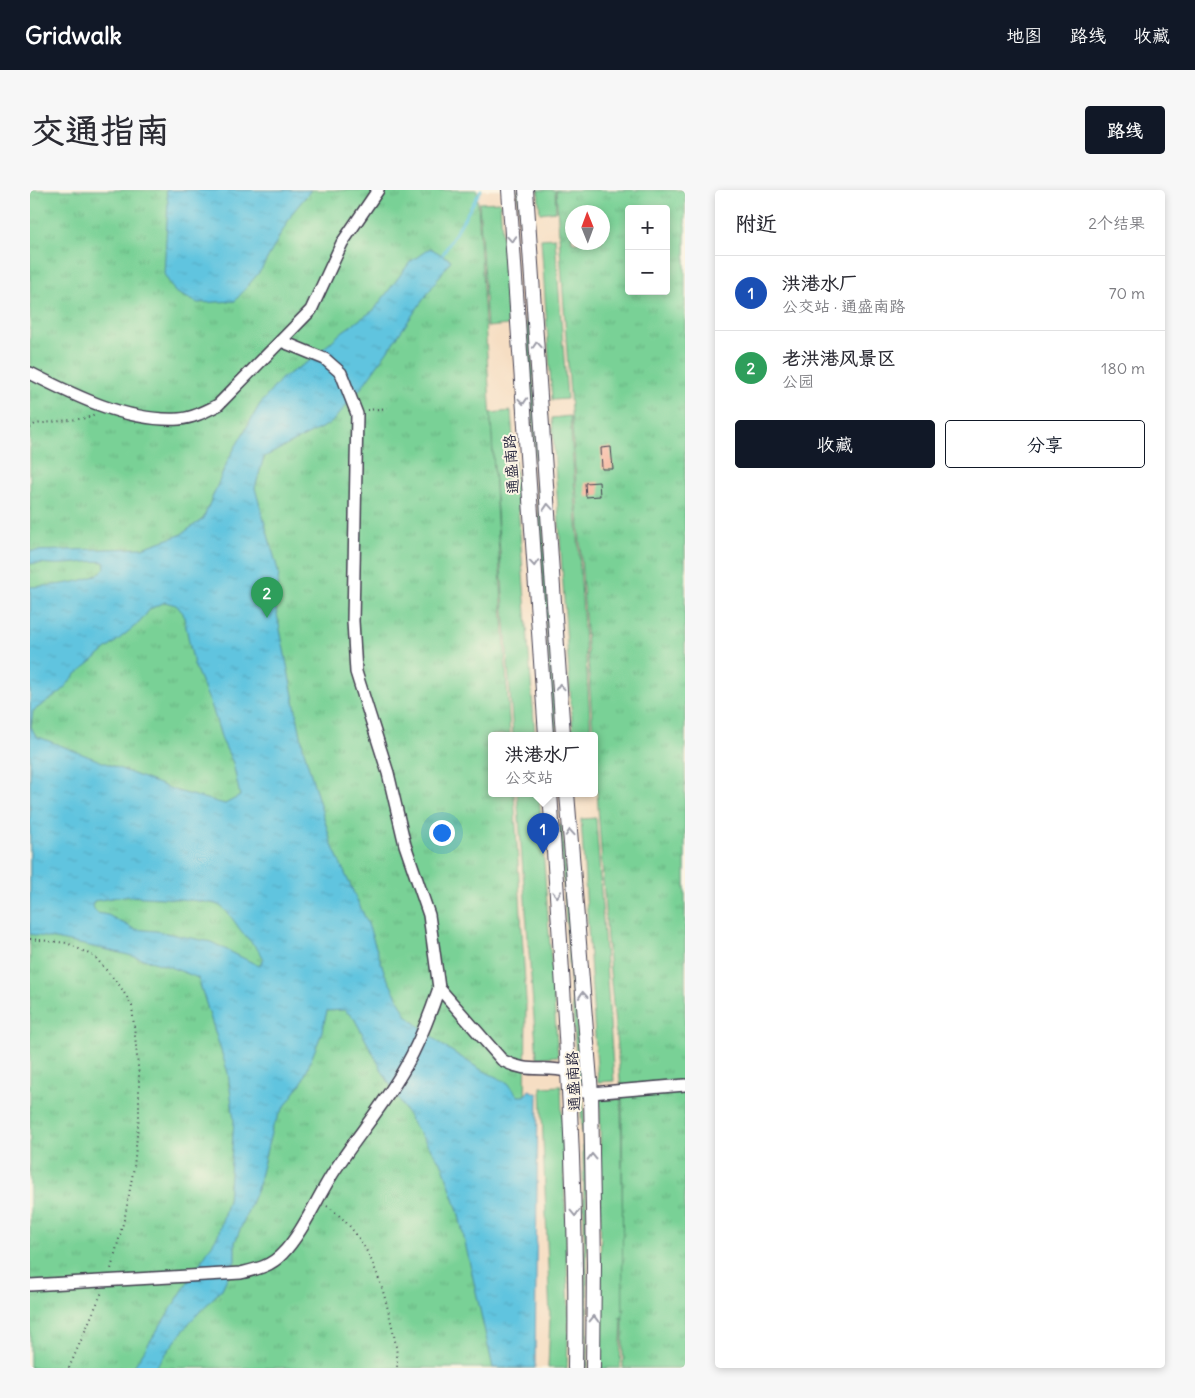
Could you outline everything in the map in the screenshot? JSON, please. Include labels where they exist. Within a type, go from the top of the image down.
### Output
[{"type":"main road","name":"通盛南路","points":[[508,190],[546,732]]},
{"type":"main road","points":[[526,190],[563,732]]},
{"type":"main road","name":"通盛南路","points":[[550,797],[570,1072],[577,1268],[575,1368]]},
{"type":"main road","name":"通盛南路","points":[[567,797],[591,1093],[594,1265],[593,1368]]},
{"type":"lane","points":[[30,373],[62,390],[110,407],[150,418],[180,419],[199,415],[218,405],[312,310],[342,243],[378,190]]},
{"type":"lane","points":[[30,1285],[106,1281],[165,1275],[241,1273],[266,1266],[282,1254],[347,1150],[407,1065],[427,1021],[439,988],[429,915],[405,845],[388,773],[356,672],[353,620],[356,409],[341,373],[325,359],[281,341]]},
{"type":"lane","points":[[439,988],[502,1060],[513,1066],[529,1069],[559,1069],[570,1072]]},
{"type":"lane","points":[[570,1090],[591,1093],[685,1085]]},
{"type":"path","points":[[30,428],[35,424],[87,418],[110,407]]},
{"type":"path","points":[[356,409],[390,408]]},
{"type":"path","points":[[30,939],[67,943],[95,957],[120,986],[132,1006],[139,1076],[140,1116],[134,1167],[125,1216],[106,1281],[69,1368]]},
{"type":"path","points":[[317,1198],[342,1216],[357,1235],[375,1266],[395,1342],[397,1368]]},
{"type":"green space","points":[[30,190],[477,190],[510,732],[488,732],[488,797],[514,797],[526,1001],[523,1368],[30,1368]]},
{"type":"green space","points":[[518,190],[521,190],[557,732],[553,732]]},
{"type":"green space","points":[[538,190],[555,190],[556,211],[540,213]]},
{"type":"green space","points":[[556,190],[685,190],[685,1368],[623,1368],[622,1101],[607,939],[597,797],[598,732],[593,732]]},
{"type":"green space","points":[[500,202],[508,325],[487,327],[479,203]]},
{"type":"green space","points":[[555,238],[567,399],[552,400],[541,239]]},
{"type":"green space","points":[[511,411],[535,732],[513,732],[490,413]]},
{"type":"green space","points":[[570,416],[591,732],[573,732],[552,418]]},
{"type":"green space","points":[[517,797],[539,797],[558,1056],[537,1058]]},
{"type":"green space","points":[[596,818],[614,1081],[598,1082],[581,819]]},
{"type":"green space","points":[[559,825],[562,825],[582,1083],[578,1083]]},
{"type":"green space","points":[[561,1086],[569,1317],[567,1368],[548,1368],[550,1318],[541,1087]]},
{"type":"green space","points":[[583,1095],[586,1147],[588,1368],[586,1368],[583,1148],[580,1096]]},
{"type":"green space","points":[[600,1099],[621,1099],[624,1317],[619,1318],[622,1318],[620,1368],[601,1368]]},
{"type":"water","points":[[166,190],[311,190],[293,212],[261,270],[235,301],[198,303],[175,292],[164,274],[168,203]]},
{"type":"water","points":[[430,248],[451,260],[362,387],[331,423],[264,457],[255,488],[279,574],[275,604],[304,751],[332,845],[368,924],[385,974],[407,1016],[442,1045],[478,1068],[508,1083],[518,1096],[525,1096],[529,1090],[538,1094],[535,1368],[493,1368],[458,1211],[443,1166],[415,1127],[354,1018],[344,1010],[327,1011],[321,1035],[302,1082],[279,1115],[272,1129],[257,1189],[235,1242],[235,1261],[222,1289],[189,1323],[155,1368],[133,1368],[218,1235],[228,1200],[234,1121],[228,1073],[198,978],[137,957],[30,934],[30,587],[59,585],[81,580],[100,573],[105,568],[104,562],[30,564],[30,551],[142,548],[180,535],[203,519],[229,458],[260,404],[282,378],[311,360],[343,331],[374,310],[410,262]],"holes":[[[165,602],[176,605],[183,613],[194,665],[212,707],[222,740],[233,763],[240,796],[225,804],[177,791],[36,736],[31,727],[33,711],[61,692],[75,675],[140,622],[150,609]],[[124,896],[189,900],[220,906],[230,915],[264,959],[259,966],[211,942],[156,931],[134,929],[108,915],[97,913],[92,906],[94,901]]]},
{"type":"building","points":[[611,447],[613,469],[602,469],[601,448]]},
{"type":"building","points":[[599,482],[600,496],[586,497],[585,483]]},
{"type":"waterway","points":[[443,254],[481,190]]},
{"type":"place","name":"老洪港风景区","points":[[267,618]]},
{"type":"place","name":"洪港水厂","points":[[543,854]]}]
